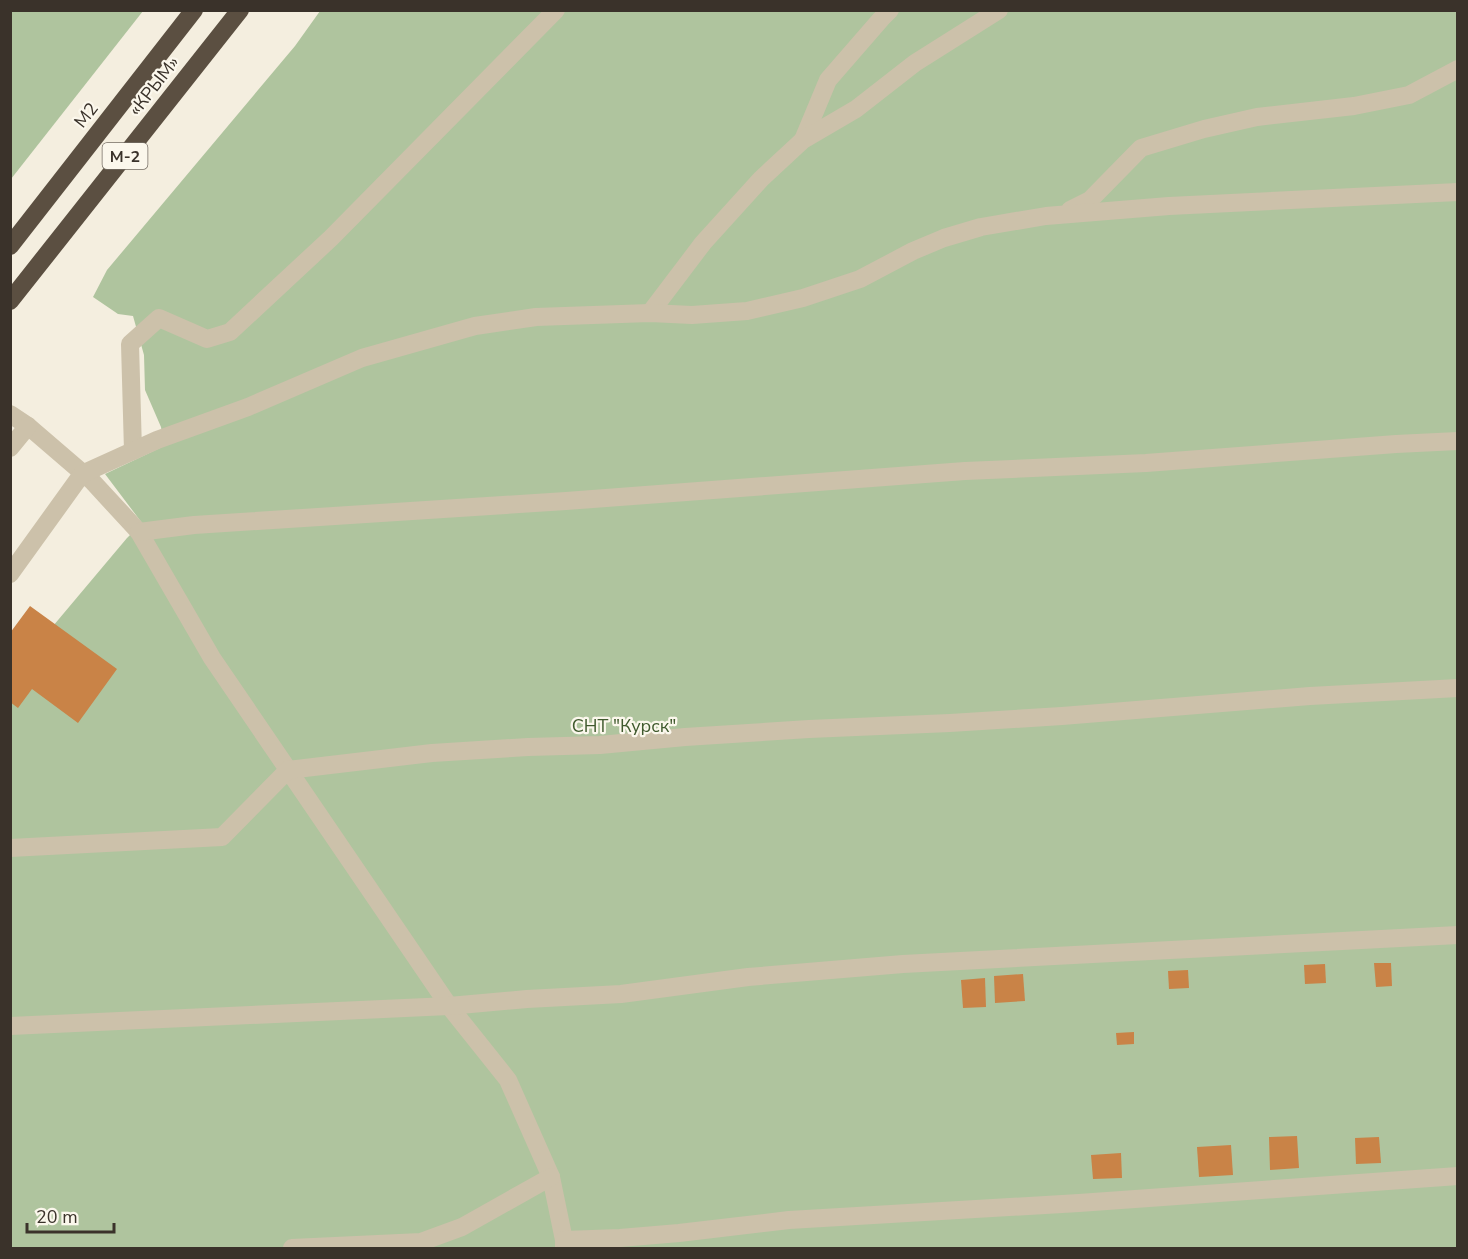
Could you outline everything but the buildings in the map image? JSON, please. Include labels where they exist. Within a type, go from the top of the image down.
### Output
[{"type":"highway","name":"М2","points":[[10,246],[194,10]]},
{"type":"highway","name":"«КРЫМ»","points":[[10,301],[240,10]]},
{"type":"street","points":[[133,451],[130,344],[159,318],[207,339],[230,332],[331,238],[556,10]]},
{"type":"street","points":[[803,140],[828,80],[890,10]]},
{"type":"street","points":[[650,313],[703,243],[761,179],[803,140],[856,109],[915,63],[999,10]]},
{"type":"street","points":[[1059,215],[1090,200],[1141,148],[1204,129],[1257,117],[1354,106],[1409,95],[1458,69]]},
{"type":"street","points":[[10,573],[82,474],[157,440],[248,407],[362,358],[476,326],[536,317],[650,313],[692,315],[747,311],[792,301],[860,279],[913,251],[944,238],[981,227],[1059,215],[1169,206],[1458,192]]},
{"type":"street","points":[[10,414],[28,426],[92,481],[139,532],[212,658],[449,1006],[508,1080],[551,1177],[564,1244],[800,1219],[1091,1202],[1458,1176]]},
{"type":"street","points":[[10,448],[28,426]]},
{"type":"street","points":[[139,532],[194,525],[566,501],[965,471],[1146,463],[1458,441]]},
{"type":"street","points":[[10,848],[222,837],[288,770],[442,752],[600,745],[809,729],[1062,716],[1310,696],[1458,688]]},
{"type":"street","points":[[10,1026],[449,1006],[621,994],[748,977],[903,964],[1458,935]]},
{"type":"street","points":[[292,1248],[422,1242],[462,1227],[551,1177]]},
{"type":"green space","points":[[10,11],[143,11],[11,179]]},
{"type":"green space","name":"СНТ \"Курск\"","points":[[320,11],[1457,11],[1457,1248],[11,1248],[11,676],[142,523],[105,474],[164,446],[161,427],[145,390],[144,355],[133,316],[118,314],[93,297],[107,270],[295,46]]}]
